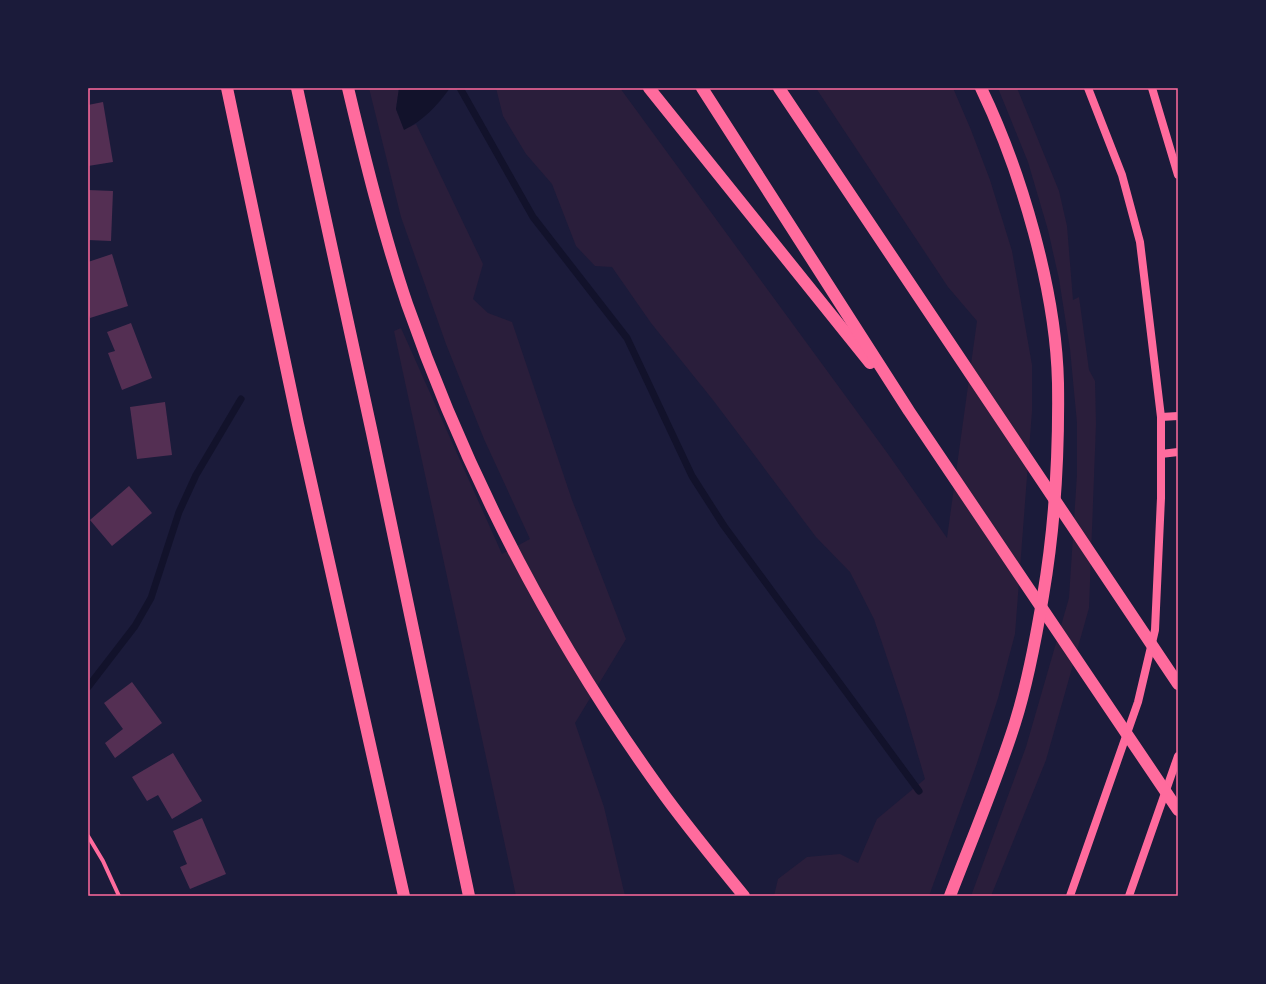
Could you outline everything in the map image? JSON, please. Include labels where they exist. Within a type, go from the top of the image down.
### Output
[{"type":"highway","points":[[226,88],[298,424],[404,896]]},
{"type":"highway","points":[[297,88],[370,425],[469,896]]},
{"type":"highway","points":[[348,88],[368,172],[407,303],[465,450],[488,500],[567,648],[614,723],[666,797],[744,896]]},
{"type":"highway","points":[[648,88],[909,411]]},
{"type":"highway","points":[[702,88],[909,411],[1178,810]]},
{"type":"highway","points":[[779,88],[1178,684]]},
{"type":"highway","points":[[950,896],[1017,715],[1035,641],[1050,556],[1057,475],[1058,381],[1050,309],[1039,251],[994,115],[981,88]]},
{"type":"main road","points":[[1070,896],[1138,702],[1155,630],[1160,544],[1162,454],[1161,417],[1140,242],[1122,175],[1088,88]]},
{"type":"main road","points":[[1152,88],[1178,175]]},
{"type":"main road","points":[[1161,417],[1178,416]]},
{"type":"main road","points":[[1162,454],[1178,452]]},
{"type":"main road","points":[[1129,896],[1178,756]]},
{"type":"street","points":[[88,836],[103,861],[119,896]]},
{"type":"shaded area","points":[[369,88],[399,88],[396,109],[404,129],[416,124],[483,264],[473,299],[488,313],[512,322],[572,500],[626,639],[575,723],[604,807],[625,896],[516,896],[394,331],[401,328],[502,554],[530,539],[484,439],[446,344],[401,217]]},
{"type":"shaded area","points":[[399,88],[450,88],[430,112],[418,122],[404,130],[396,109]]},
{"type":"shaded area","points":[[496,88],[620,88],[888,454],[947,538],[977,321],[948,287],[816,88],[953,88],[990,180],[1012,251],[1032,365],[1032,411],[1015,634],[998,698],[976,766],[929,896],[774,896],[778,879],[807,857],[840,854],[858,863],[877,819],[925,779],[905,711],[874,619],[850,572],[816,537],[713,400],[651,323],[612,267],[595,266],[576,246],[552,184],[526,154],[503,116]]},
{"type":"shaded area","points":[[998,88],[1017,88],[1059,191],[1067,226],[1073,300],[1079,297],[1089,370],[1095,381],[1096,424],[1089,608],[1046,760],[991,896],[971,896],[1026,747],[1069,598],[1077,474],[1077,423],[1070,349],[1059,279],[1048,230],[1028,162]]},
{"type":"building","points":[[103,102],[113,162],[88,166],[88,105]]},
{"type":"building","points":[[88,190],[113,191],[111,241],[88,240]]},
{"type":"building","points":[[112,254],[128,306],[90,318],[88,312],[88,262]]},
{"type":"building","points":[[131,323],[152,378],[122,390],[108,353],[115,351],[107,332]]},
{"type":"building","points":[[165,402],[172,455],[137,459],[130,407]]},
{"type":"building","points":[[129,486],[152,513],[112,546],[90,520]]},
{"type":"building","points":[[132,682],[162,723],[115,758],[105,743],[123,729],[104,703]]},
{"type":"building","points":[[173,753],[202,801],[172,819],[158,795],[147,801],[132,777]]},
{"type":"building","points":[[202,818],[226,874],[190,889],[180,867],[187,864],[173,831]]},
{"type":"waterway","points":[[460,88],[533,217],[627,338],[692,476],[724,526],[919,791]]},
{"type":"waterway","points":[[88,687],[135,626],[151,598],[179,512],[196,475],[241,399]]}]
